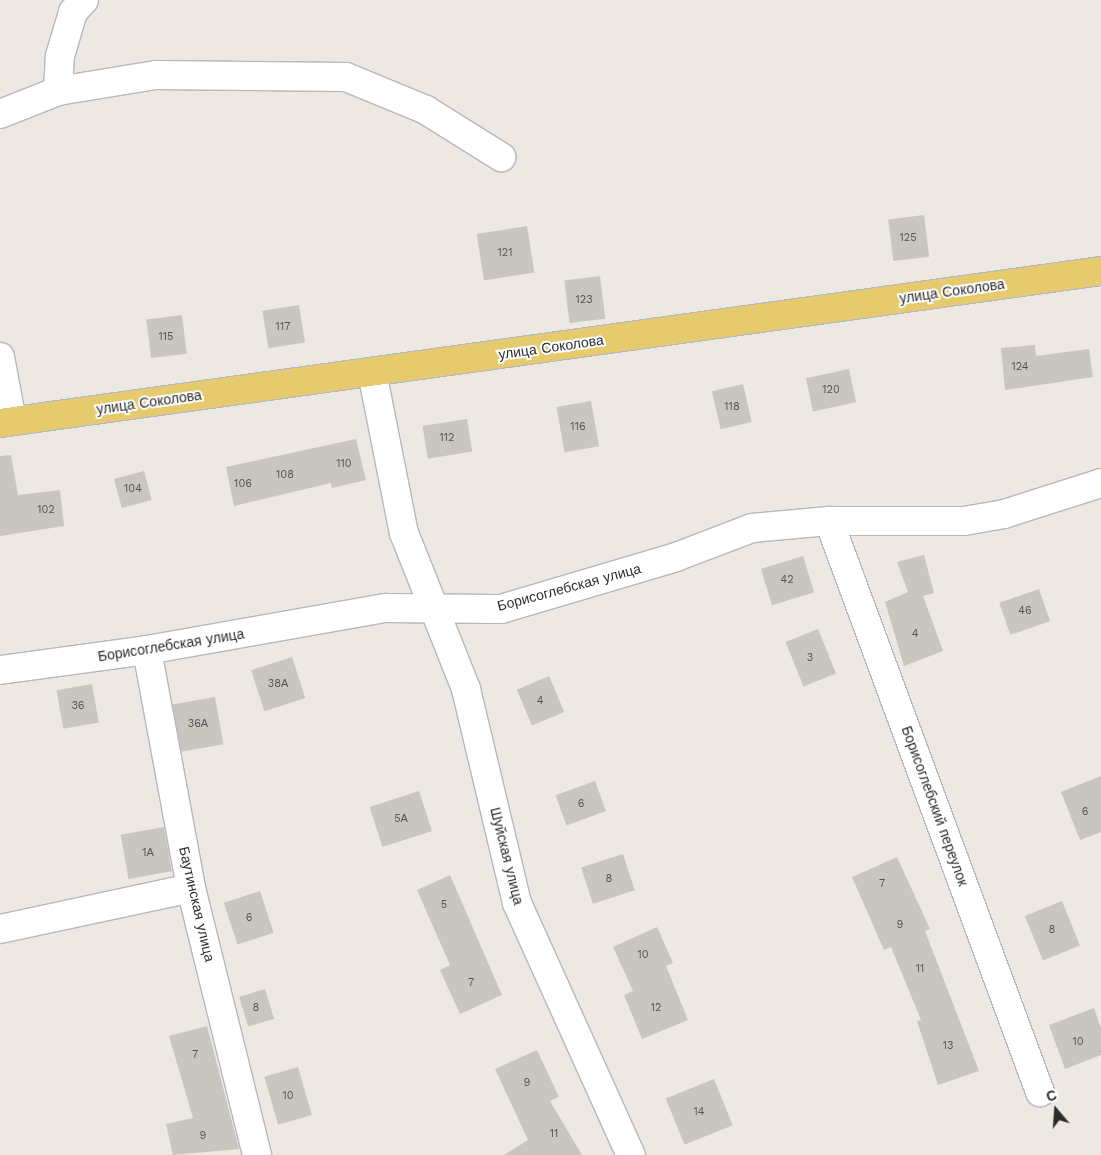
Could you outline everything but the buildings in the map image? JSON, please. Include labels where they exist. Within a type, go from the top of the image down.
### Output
[{"type":"main road","name":"улица Соколова","points":[[6,422],[1101,271]]},
{"type":"street","points":[[58,91],[65,38],[73,12],[84,0]]},
{"type":"street","points":[[0,114],[58,91],[156,75],[346,77],[426,110],[501,157]]},
{"type":"street","points":[[0,357],[6,422]]},
{"type":"street","name":"Шуйская улица","points":[[372,372],[404,533],[429,605],[466,690],[517,902],[632,1155]]},
{"type":"street","name":"Борисоглебская улица","points":[[0,670],[147,650],[386,608],[429,605],[501,609],[676,558],[752,528],[829,521],[964,521],[1004,514],[1101,483]]},
{"type":"street","name":"Борисоглебский переулок","points":[[829,521],[1040,1092]]},
{"type":"street","name":"Баутинская улица","points":[[147,650],[191,888],[258,1155]]},
{"type":"street","points":[[0,929],[191,888]]}]
